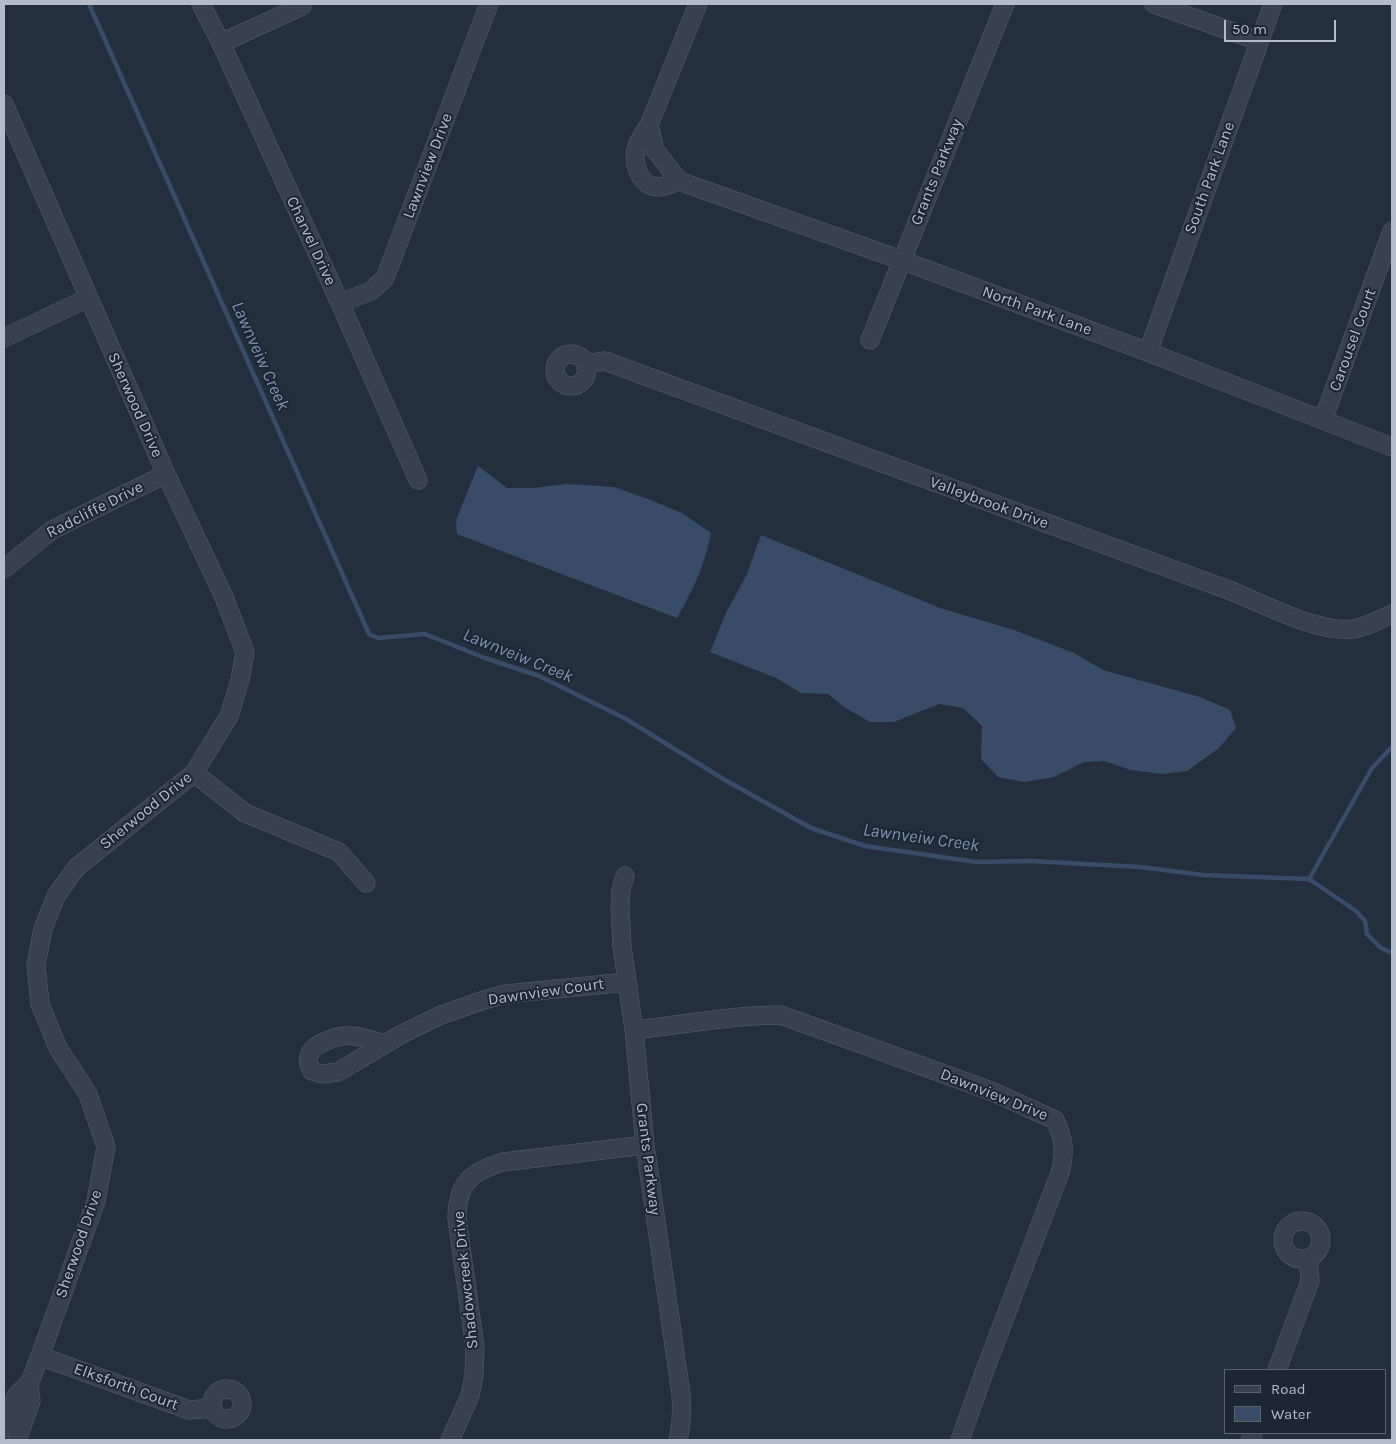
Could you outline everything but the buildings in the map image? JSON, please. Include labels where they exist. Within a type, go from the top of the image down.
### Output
[{"type":"street","name":"Charvel Drive","points":[[201,4],[340,303],[418,480]]},
{"type":"street","name":"Lawnview Drive","points":[[340,303],[371,292],[385,278],[489,4]]},
{"type":"street","points":[[649,125],[655,150],[679,181],[659,187],[651,186],[636,169],[636,148],[649,125],[698,4]]},
{"type":"street","name":"Grants Parkway","points":[[870,340],[1005,4]]},
{"type":"street","points":[[1154,4],[1259,41]]},
{"type":"street","name":"South Park Lane","points":[[1148,352],[1259,41],[1274,4]]},
{"type":"street","points":[[220,43],[302,6]]},
{"type":"street","name":"Sherwood Drive","points":[[4,104],[166,474],[224,597],[245,652],[240,680],[229,716],[194,773],[76,868],[56,896],[43,929],[36,966],[40,1004],[58,1048],[88,1094],[106,1147],[96,1201],[40,1356],[28,1383],[16,1396],[4,1428]]},
{"type":"street","name":"North Park Lane","points":[[679,181],[901,260],[1148,352],[1392,447]]},
{"type":"street","name":"Carousel Court","points":[[1323,420],[1392,231]]},
{"type":"street","points":[[4,338],[88,298]]},
{"type":"street","name":"Valleybrook Drive","points":[[586,364],[605,361],[1234,592],[1303,620],[1327,627],[1352,629],[1375,622],[1392,614]]},
{"type":"street","name":"Radcliffe Drive","points":[[4,569],[52,530],[166,474]]},
{"type":"street","points":[[194,773],[245,813],[339,852],[366,883]]},
{"type":"street","name":"Grants Parkway","points":[[625,876],[620,907],[622,946],[634,1030],[645,1145],[681,1394],[681,1428],[678,1440]]},
{"type":"street","name":"Dawnview Court","points":[[384,1044],[441,1015],[506,994],[627,982]]},
{"type":"street","name":"Dawnview Drive","points":[[634,1030],[735,1018],[781,1015],[991,1091],[1055,1120],[1062,1136],[1064,1151],[1061,1170],[960,1440]]},
{"type":"street","name":"Shadowcreek Drive","points":[[450,1440],[470,1396],[474,1375],[475,1347],[457,1220],[457,1205],[460,1192],[466,1182],[488,1166],[503,1162],[645,1145]]},
{"type":"street","points":[[1277,1369],[1310,1282],[1308,1258]]},
{"type":"street","name":"Elksforth Court","points":[[40,1356],[189,1410],[212,1408]]},
{"type":"street","name":"Sherwood Drive","points":[[17,1440],[31,1401],[28,1383]]},
{"type":"water","points":[[478,466],[507,488],[533,488],[566,484],[614,487],[682,513],[711,533],[698,577],[677,618],[457,534],[456,520]]},
{"type":"water","points":[[761,535],[940,608],[1014,630],[1074,653],[1103,670],[1200,697],[1230,710],[1236,728],[1219,748],[1187,771],[1163,774],[1131,770],[1104,761],[1084,762],[1054,777],[1025,782],[998,777],[981,759],[982,726],[963,708],[939,704],[894,722],[870,722],[844,707],[828,694],[801,693],[776,678],[710,652],[726,613],[747,574]]},
{"type":"waterway","name":"Lawnveiw Creek","points":[[89,4],[369,634],[378,638],[425,634],[485,658],[539,676],[626,719],[725,780],[811,828],[865,846],[976,862],[1031,861],[1141,867],[1203,875],[1309,879]]},
{"type":"waterway","points":[[1309,879],[1372,768],[1392,747]]},
{"type":"waterway","points":[[1309,879],[1356,911],[1365,921],[1367,934],[1381,948],[1392,953]]}]
